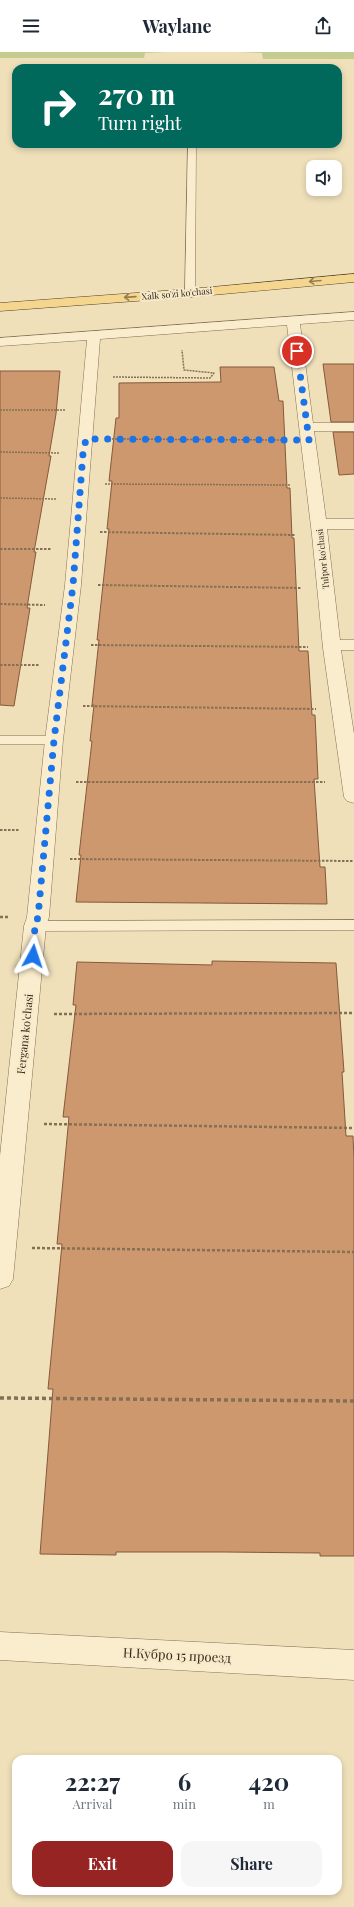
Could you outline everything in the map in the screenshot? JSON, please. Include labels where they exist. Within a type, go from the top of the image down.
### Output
[{"type":"main road","name":"Xalk so'zi ko'chasi","points":[[0,307],[190,293],[354,278]]},
{"type":"main road","name":"Xalk so'zi ko'chasi","points":[[0,319],[354,290]]},
{"type":"street","points":[[0,342],[354,316]]},
{"type":"street","name":"Tulpor ko'chasi","points":[[293,320],[320,529],[332,646],[353,792]]},
{"type":"street","name":"Fergana ko'chasi","points":[[0,1279],[28,1014],[35,926],[38,917],[44,859],[54,740],[73,585],[94,335]]},
{"type":"street","points":[[308,434],[354,427]]},
{"type":"street","points":[[320,529],[354,524]]},
{"type":"street","points":[[332,646],[354,645]]},
{"type":"street","name":"Н.Кубро 15 проезд","points":[[0,1646],[354,1665]]},
{"type":"lane","points":[[190,293],[192,148]]},
{"type":"lane","points":[[0,740],[54,740]]},
{"type":"lane","points":[[35,926],[354,925]]},
{"type":"path","points":[[91,377],[210,378],[214,373],[184,370],[181,329]]},
{"type":"path","points":[[0,410],[88,410]]},
{"type":"path","points":[[0,452],[308,434]]},
{"type":"path","points":[[0,498],[80,491],[314,485]]},
{"type":"path","points":[[0,549],[77,540],[320,529]]},
{"type":"path","points":[[73,585],[326,588]]},
{"type":"path","points":[[0,604],[71,605]]},
{"type":"path","points":[[66,645],[332,646]]},
{"type":"path","points":[[0,665],[63,666]]},
{"type":"path","points":[[58,705],[341,710]]},
{"type":"path","points":[[51,782],[353,792]]},
{"type":"path","points":[[44,859],[354,861]]},
{"type":"path","points":[[28,1014],[354,1013]]},
{"type":"path","points":[[16,1123],[354,1128]]},
{"type":"path","points":[[3,1248],[354,1252]]},
{"type":"path","points":[[0,1398],[354,1401]]},
{"type":"green space","points":[[0,52],[167,52],[145,53],[144,58],[0,58]]},
{"type":"green space","points":[[236,52],[354,52],[354,59],[263,59],[262,53]]},
{"type":"building","points":[[323,364],[354,364],[354,422],[331,422]]},
{"type":"building","points":[[220,367],[274,367],[279,401],[283,401],[287,488],[290,488],[292,538],[294,538],[299,651],[308,651],[312,715],[315,715],[318,779],[314,779],[320,867],[325,867],[327,904],[76,902],[81,855],[79,855],[92,741],[90,741],[94,705],[92,705],[99,640],[97,640],[109,529],[107,529],[112,481],[109,481],[116,418],[119,418],[119,383],[221,382]]},
{"type":"building","points":[[0,371],[60,371],[56,414],[49,456],[51,456],[34,552],[36,552],[27,608],[30,608],[14,706],[0,705]]},
{"type":"building","points":[[333,432],[354,432],[354,474],[339,475]]},
{"type":"building","points":[[212,961],[336,963],[344,1072],[342,1072],[346,1136],[353,1136],[354,1160],[354,1556],[320,1556],[320,1553],[224,1552],[116,1552],[116,1555],[40,1554],[53,1389],[48,1389],[62,1244],[57,1244],[69,1117],[63,1117],[76,1005],[73,1005],[77,962],[212,965]]},
{"type":"route","points":[[33,956],[50,794],[54,740],[73,585],[83,453],[86,439],[309,440],[297,351]]}]
